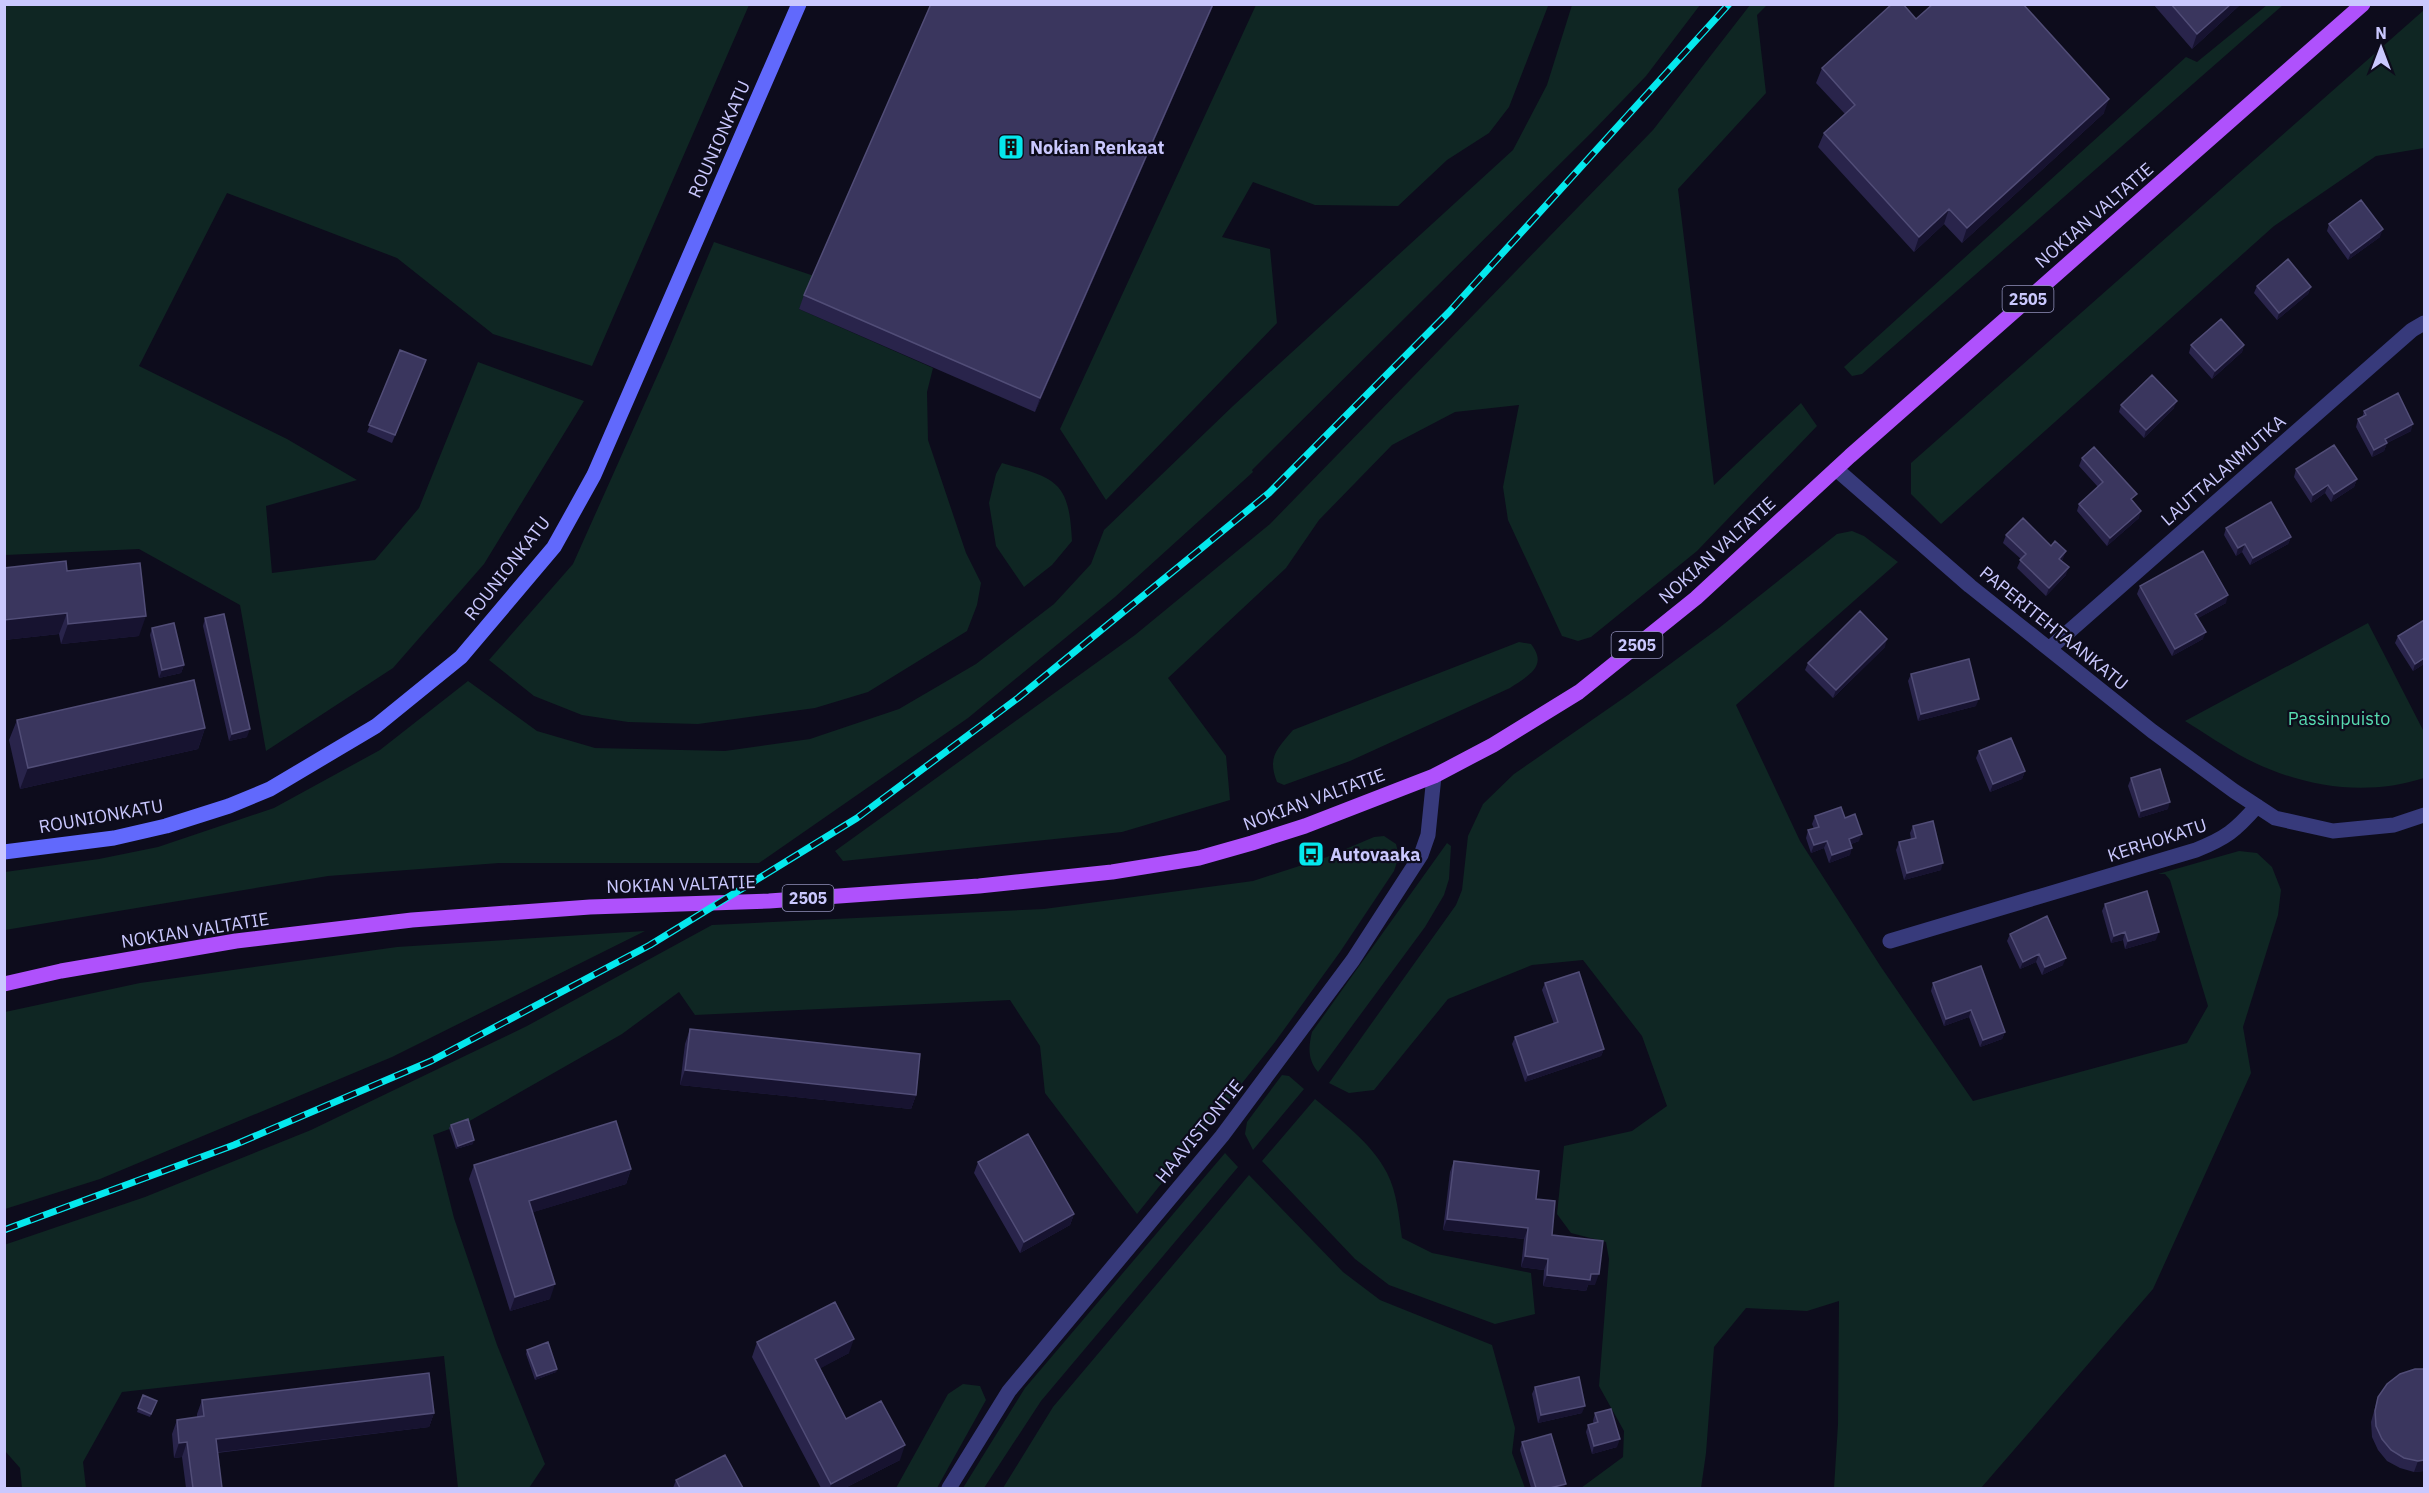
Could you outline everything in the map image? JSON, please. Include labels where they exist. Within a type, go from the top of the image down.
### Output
[{"type":"main road","name":"ROUNIONKATU","points":[[4,852],[114,838],[166,826],[229,806],[270,789],[376,726],[461,657],[554,547],[594,475],[799,4]]},
{"type":"main road","name":"NOKIAN VALTATIE","points":[[4,984],[61,971],[236,941],[412,920],[590,907],[769,901],[979,886],[1112,872],[1199,858],[1252,843],[1305,826],[1434,776],[1493,745],[1579,692],[1696,598],[1836,469],[2363,4]]},
{"type":"street","name":"LAUTTALANMUTKA","points":[[2049,649],[2412,330],[2424,323]]},
{"type":"street","name":"PAPERITEHTAANKATU","points":[[1836,469],[1961,578],[2049,649],[2152,731],[2257,806]]},
{"type":"street","name":"HAAVISTONTIE","points":[[949,1488],[1009,1391],[1222,1136],[1353,960],[1421,855],[1428,835],[1434,776]]},
{"type":"street","points":[[2257,806],[2276,818],[2333,831],[2394,825],[2424,815]]},
{"type":"street","name":"KERHOKATU","points":[[1890,941],[2196,850],[2222,839],[2242,823],[2257,806]]},
{"type":"green space","points":[[4,5],[749,5],[592,366],[493,334],[397,258],[227,193],[139,366],[287,439],[357,480],[266,506],[272,573],[375,560],[419,508],[478,362],[584,401],[484,564],[393,668],[266,751],[240,605],[139,549],[5,555]]},
{"type":"green space","points":[[1256,5],[1548,6],[1509,107],[1489,133],[1447,160],[1398,206],[1315,205],[1253,182],[1222,237],[1270,249],[1277,323],[1106,500],[1060,429]]},
{"type":"green space","points":[[1572,5],[1700,5],[1646,76],[1252,470],[1253,472],[1115,597],[968,718],[759,863],[499,863],[328,876],[5,930],[5,872],[99,859],[158,847],[274,808],[380,750],[468,681],[537,731],[595,748],[725,751],[810,739],[899,709],[976,664],[1054,604],[1091,564],[1104,530],[1233,406],[1513,150],[1547,85]]},
{"type":"green space","points":[[1750,5],[1767,5],[1757,15],[1766,93],[1678,189],[1714,485],[1801,403],[1817,426],[1697,551],[1591,637],[1578,641],[1562,636],[1508,520],[1503,487],[1519,405],[1455,412],[1392,445],[1319,520],[1286,568],[1168,678],[1226,756],[1230,800],[1122,832],[843,861],[835,851],[1135,635],[1270,524],[1653,130]]},
{"type":"green space","points":[[2267,5],[2283,5],[1862,374],[1852,376],[1844,367],[2186,57],[2197,62]]},
{"type":"green space","points":[[2424,10],[2424,148],[2376,156],[2274,226],[1941,524],[1911,494],[1911,463]]},
{"type":"green space","points":[[714,242],[814,276],[799,309],[933,368],[927,392],[928,440],[966,553],[981,583],[977,605],[967,631],[868,692],[815,708],[698,724],[628,722],[582,715],[534,696],[489,660],[573,564]]},
{"type":"green space","points":[[1002,463],[1048,479],[1063,494],[1068,506],[1072,541],[1052,565],[1024,587],[996,546],[989,503],[996,474]]},
{"type":"green space","points":[[1852,531],[1864,536],[1898,562],[1736,705],[1800,841],[1881,967],[1973,1101],[2187,1043],[2208,1006],[2170,880],[2165,874],[2158,874],[2239,851],[2257,853],[2272,867],[2281,890],[2278,915],[2243,1027],[2251,1073],[2153,1289],[1981,1488],[1834,1488],[1838,1424],[1839,1301],[1807,1311],[1746,1308],[1714,1347],[1701,1488],[1581,1488],[1623,1457],[1624,1431],[1599,1386],[1609,1259],[1606,1242],[1571,1233],[1557,1214],[1564,1146],[1632,1131],[1667,1106],[1642,1036],[1583,960],[1532,965],[1448,999],[1374,1090],[1349,1093],[1329,1083],[1456,905],[1462,890],[1468,836],[1483,804],[1514,774],[1719,628],[1837,534]]},
{"type":"green space","name":"Passinpuisto","points":[[2368,623],[2424,732],[2424,778],[2402,784],[2357,788],[2312,782],[2268,769],[2247,759],[2185,721]]},
{"type":"green space","points":[[1519,642],[1531,644],[1538,659],[1537,665],[1529,675],[1510,688],[1350,761],[1284,785],[1277,782],[1273,760],[1278,748],[1293,730]]},
{"type":"green space","points":[[1384,836],[1396,844],[1399,856],[1394,871],[1340,952],[1275,1042],[1137,1214],[1045,1093],[1040,1046],[1010,1000],[695,1015],[679,992],[622,1034],[466,1123],[433,1135],[454,1218],[497,1345],[545,1464],[529,1488],[458,1488],[444,1356],[122,1392],[83,1462],[86,1488],[22,1488],[20,1468],[5,1451],[4,1245],[145,1197],[311,1130],[527,1026],[712,925],[1044,909],[1253,881],[1327,857],[1374,837]]},
{"type":"green space","points":[[1447,843],[1451,846],[1449,879],[1444,895],[1425,927],[1318,1072],[1312,1063],[1310,1054],[1312,1032]]},
{"type":"green space","points":[[645,931],[392,1057],[100,1179],[5,1209],[5,1012],[140,983],[397,947]]},
{"type":"green space","points":[[1282,1075],[1289,1076],[1304,1089],[1253,1150],[1245,1134],[1247,1122]]},
{"type":"green space","points":[[1315,1099],[1373,1151],[1387,1173],[1397,1205],[1402,1238],[1432,1253],[1531,1273],[1535,1314],[1495,1324],[1389,1285],[1355,1259],[1262,1161]]},
{"type":"green space","points":[[1225,1153],[1238,1167],[1041,1401],[984,1488],[963,1488],[1025,1388]]},
{"type":"green space","points":[[1249,1175],[1343,1272],[1380,1300],[1492,1345],[1515,1428],[1512,1453],[1525,1488],[1003,1488],[1053,1407]]},
{"type":"green space","points":[[963,1384],[980,1386],[986,1400],[937,1488],[896,1488],[948,1394]]},
{"type":"building","name":"Nokian Renkaat","points":[[931,4],[1213,4],[1040,398],[804,295]]},
{"type":"building","points":[[1892,4],[1903,4],[1916,19],[1933,4],[2023,4],[2109,99],[1967,228],[1949,209],[1919,237],[1824,133],[1855,105],[1822,68]]},
{"type":"building","points":[[2171,4],[2231,4],[2197,34]]},
{"type":"building","points":[[2361,200],[2383,229],[2351,253],[2329,224]]},
{"type":"building","points":[[2288,259],[2311,287],[2279,313],[2257,286]]},
{"type":"building","points":[[2221,319],[2244,345],[2215,371],[2191,345]]},
{"type":"building","points":[[400,350],[426,360],[395,435],[369,425]]},
{"type":"building","points":[[2152,375],[2177,401],[2146,430],[2121,405]]},
{"type":"building","points":[[2398,393],[2413,424],[2385,439],[2387,443],[2374,450],[2358,419],[2366,415],[2364,411]]},
{"type":"building","points":[[2334,445],[2357,479],[2334,494],[2328,485],[2313,495],[2296,469]]},
{"type":"building","points":[[2094,447],[2137,494],[2131,499],[2141,511],[2110,538],[2079,504],[2103,482],[2082,458]]},
{"type":"building","points":[[2271,502],[2291,537],[2253,558],[2245,544],[2238,548],[2226,528]]},
{"type":"building","points":[[2023,518],[2051,546],[2055,541],[2066,551],[2059,559],[2069,567],[2049,588],[2020,560],[2026,554],[2006,535]]},
{"type":"building","points":[[2203,551],[2228,595],[2195,614],[2206,632],[2175,649],[2140,586]]},
{"type":"building","points":[[66,561],[67,571],[140,563],[146,616],[68,624],[67,613],[4,620],[4,568]]},
{"type":"building","points":[[1860,611],[1887,639],[1836,690],[1808,663]]},
{"type":"building","points":[[224,614],[250,729],[232,734],[205,618]]},
{"type":"building","points":[[2424,620],[2424,658],[2415,664],[2398,636]]},
{"type":"building","points":[[174,623],[184,665],[162,670],[152,628]]},
{"type":"building","points":[[1969,659],[1979,699],[1921,714],[1911,674]]},
{"type":"building","points":[[194,680],[205,728],[28,768],[17,720]]},
{"type":"building","points":[[2011,738],[2025,771],[1993,784],[1979,751]]},
{"type":"building","points":[[2160,769],[2170,802],[2141,811],[2131,778]]},
{"type":"building","points":[[1841,807],[1845,818],[1855,814],[1862,834],[1849,839],[1852,848],[1832,855],[1827,841],[1814,845],[1808,830],[1819,827],[1815,816]]},
{"type":"building","points":[[1933,821],[1943,863],[1907,873],[1899,842],[1916,838],[1913,826]]},
{"type":"building","points":[[2147,891],[2159,932],[2128,941],[2125,932],[2114,936],[2105,904]]},
{"type":"building","points":[[2047,916],[2066,958],[2045,967],[2039,954],[2023,962],[2010,934]]},
{"type":"building","points":[[1981,966],[2005,1032],[1983,1040],[1971,1010],[1946,1019],[1933,983]]},
{"type":"building","points":[[1579,972],[1604,1049],[1528,1075],[1515,1037],[1558,1022],[1545,983]]},
{"type":"building","points":[[690,1029],[920,1054],[916,1095],[685,1070]]},
{"type":"building","points":[[468,1119],[474,1140],[458,1146],[451,1125]]},
{"type":"building","points":[[616,1121],[631,1169],[529,1201],[555,1284],[515,1297],[474,1165]]},
{"type":"building","points":[[1028,1134],[1074,1214],[1024,1242],[978,1162]]},
{"type":"building","points":[[1454,1161],[1539,1171],[1536,1199],[1555,1201],[1552,1235],[1603,1241],[1599,1274],[1591,1274],[1590,1280],[1547,1275],[1548,1259],[1525,1256],[1528,1228],[1447,1219]]},
{"type":"building","points":[[835,1302],[854,1339],[815,1359],[846,1419],[881,1401],[905,1445],[831,1484],[757,1342]]},
{"type":"building","points":[[548,1342],[557,1369],[537,1376],[527,1350]]},
{"type":"building","points":[[2415,1369],[2424,1369],[2424,1460],[2418,1461],[2404,1458],[2391,1450],[2382,1439],[2376,1426],[2375,1411],[2378,1397],[2387,1384],[2400,1374]]},
{"type":"building","points":[[429,1373],[434,1413],[216,1439],[222,1488],[193,1488],[187,1442],[179,1443],[177,1420],[204,1416],[202,1400]]},
{"type":"building","points":[[1579,1377],[1585,1406],[1541,1415],[1535,1387]]},
{"type":"building","points":[[143,1395],[157,1401],[151,1414],[138,1408]]},
{"type":"building","points":[[1611,1409],[1620,1439],[1594,1446],[1588,1425],[1598,1422],[1595,1413]]},
{"type":"building","points":[[1551,1434],[1566,1484],[1550,1488],[1536,1488],[1522,1442]]},
{"type":"building","points":[[725,1455],[743,1488],[680,1488],[676,1480]]},
{"type":"railway","points":[[4,1230],[234,1145],[431,1061],[650,945],[857,818],[1018,698],[1269,493],[1449,312],[1729,4]]},
{"type":"place","name":"Nokian Renkaat","points":[[1011,147]]},
{"type":"place","name":"Autovaaka","points":[[1311,854]]}]
